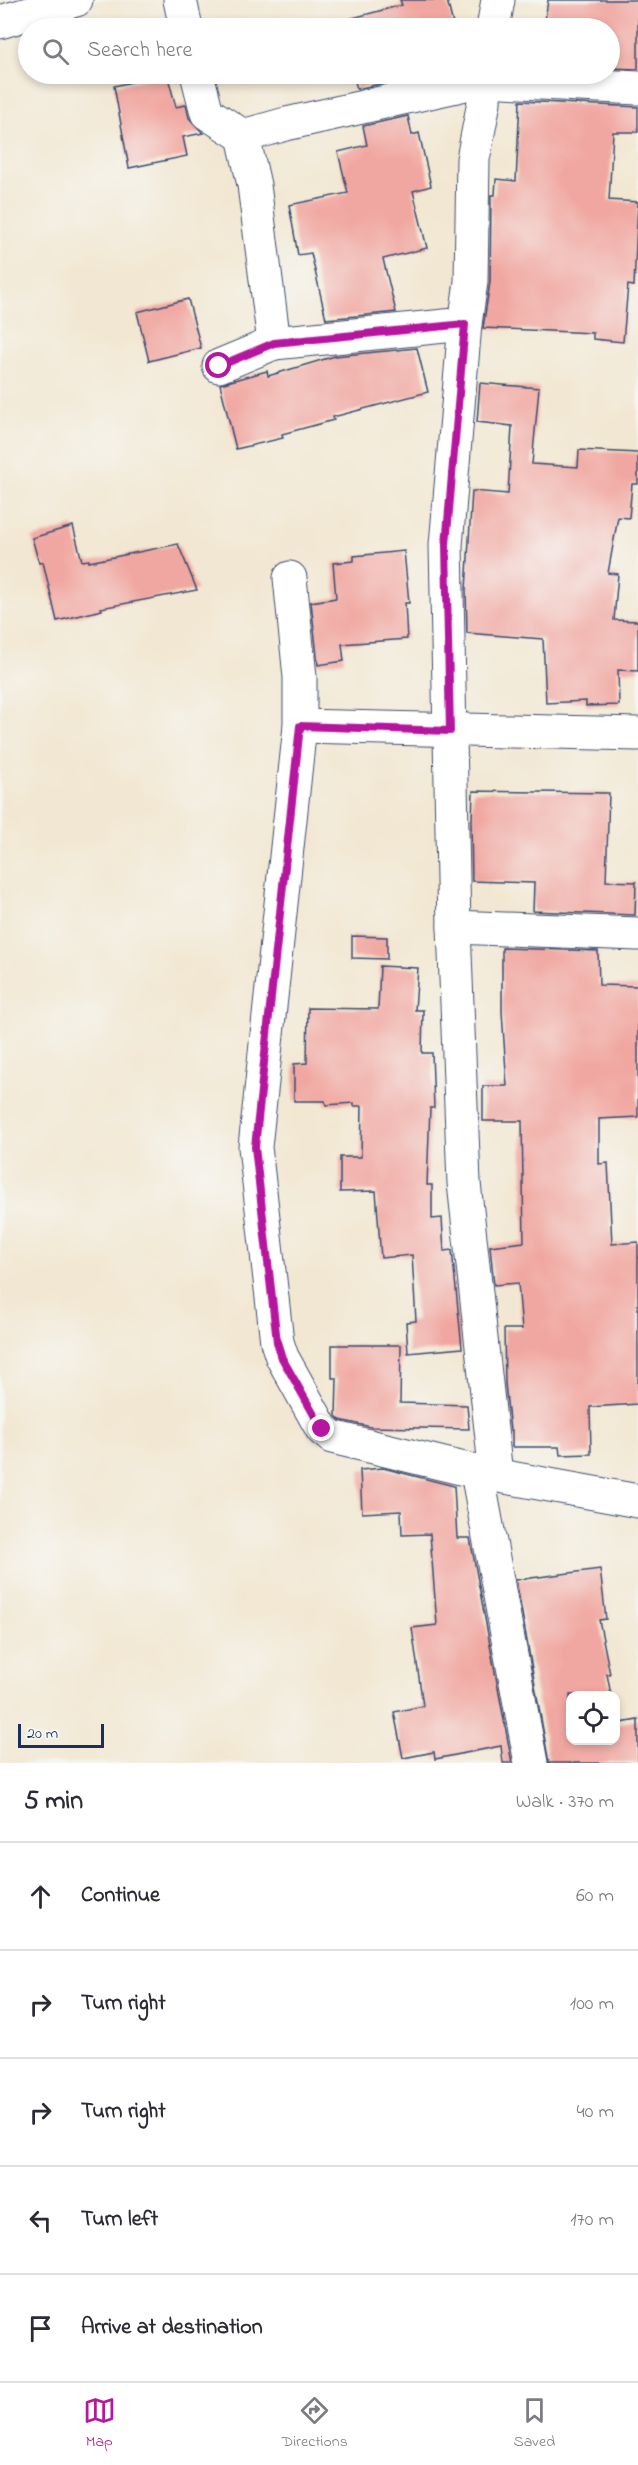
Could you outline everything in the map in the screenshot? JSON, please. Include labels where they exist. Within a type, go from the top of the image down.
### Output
[{"type":"street","points":[[0,22],[43,5],[76,0]]},
{"type":"street","points":[[180,0],[184,18]]},
{"type":"street","points":[[495,18],[498,0]]},
{"type":"street","points":[[200,84],[207,113],[243,136],[254,185],[274,343]]},
{"type":"street","points":[[243,136],[455,84]]},
{"type":"street","points":[[484,84],[484,102],[473,159],[471,282],[465,324],[446,545],[454,927],[464,1183],[487,1474],[531,1763]]},
{"type":"street","points":[[582,84],[638,88]]},
{"type":"street","points":[[219,366],[274,343],[465,324]]},
{"type":"street","points":[[290,578],[300,677],[300,726],[255,1147],[277,1342],[282,1358],[322,1429],[332,1437],[487,1474],[638,1501]]},
{"type":"street","points":[[300,726],[638,734]]},
{"type":"street","points":[[454,927],[638,934]]},
{"type":"building","points":[[400,0],[447,0],[452,18],[352,18],[402,5]]},
{"type":"building","points":[[548,0],[638,0],[638,69],[620,68],[620,18],[545,18]]},
{"type":"building","points":[[170,84],[176,107],[186,105],[189,118],[203,133],[183,137],[187,156],[129,168],[114,86]]},
{"type":"building","points":[[356,84],[380,84],[357,89]]},
{"type":"building","points":[[520,101],[638,107],[638,132],[613,132],[609,200],[638,202],[634,286],[628,285],[623,342],[593,339],[593,333],[483,328],[490,282],[491,195],[495,195],[496,179],[516,181]]},
{"type":"building","points":[[408,116],[412,135],[419,133],[431,186],[413,191],[427,248],[383,259],[396,312],[326,319],[311,253],[298,255],[289,205],[348,193],[338,152],[367,145],[363,126]]},
{"type":"building","points":[[188,299],[201,348],[149,361],[137,312]]},
{"type":"building","points":[[417,348],[428,392],[333,417],[334,420],[282,434],[283,438],[236,449],[220,384],[267,371],[268,376],[335,356]]},
{"type":"building","points":[[480,383],[539,388],[532,464],[578,467],[579,450],[638,453],[638,484],[632,484],[629,518],[618,517],[608,573],[618,574],[614,620],[638,621],[638,671],[618,670],[619,705],[586,706],[586,701],[546,703],[543,639],[467,633],[466,590],[472,491],[508,494],[512,426],[477,422]]},
{"type":"building","points":[[73,526],[82,561],[89,560],[89,562],[178,544],[197,590],[101,608],[102,610],[57,621],[43,562],[39,563],[32,538]]},
{"type":"building","points":[[404,551],[409,603],[405,603],[407,639],[342,644],[344,661],[318,665],[311,602],[336,598],[333,563],[354,561],[354,556]]},
{"type":"building","points":[[473,791],[609,793],[606,881],[636,882],[635,915],[533,911],[534,883],[472,881]]},
{"type":"building","points":[[352,936],[387,937],[387,959],[352,958]]},
{"type":"building","points":[[502,948],[598,951],[599,985],[638,986],[638,1117],[599,1119],[599,1164],[608,1163],[612,1244],[638,1242],[638,1404],[590,1407],[591,1454],[560,1455],[559,1447],[512,1447],[512,1430],[510,1430],[505,1383],[504,1329],[522,1329],[518,1283],[494,1285],[490,1246],[524,1242],[522,1121],[483,1121],[483,1086],[507,1086],[502,1012]]},
{"type":"building","points":[[380,966],[418,968],[415,1010],[423,1010],[422,1053],[432,1053],[434,1108],[430,1108],[427,1185],[432,1185],[432,1219],[442,1218],[444,1251],[452,1250],[462,1348],[408,1353],[406,1322],[416,1321],[412,1255],[381,1258],[376,1191],[340,1192],[340,1157],[361,1157],[362,1106],[354,1106],[354,1103],[326,1105],[325,1101],[294,1101],[294,1064],[307,1063],[308,1008],[378,1009]]},
{"type":"building","points":[[332,1345],[401,1345],[400,1403],[467,1405],[469,1429],[371,1427],[340,1420],[336,1416],[337,1378],[332,1378]]},
{"type":"building","points":[[383,1468],[454,1486],[457,1538],[470,1538],[512,1763],[503,1763],[501,1746],[435,1759],[434,1752],[403,1758],[394,1712],[423,1706],[412,1628],[437,1625],[430,1534],[402,1535],[401,1511],[362,1513],[360,1470]]},
{"type":"building","points":[[600,1569],[606,1619],[599,1620],[610,1674],[607,1674],[610,1691],[566,1691],[566,1745],[620,1745],[620,1723],[638,1720],[638,1763],[549,1763],[516,1580]]},
{"type":"route","points":[[219,366],[274,343],[465,324],[446,545],[450,731],[300,726],[255,1147],[277,1342],[282,1358],[322,1429]]}]
